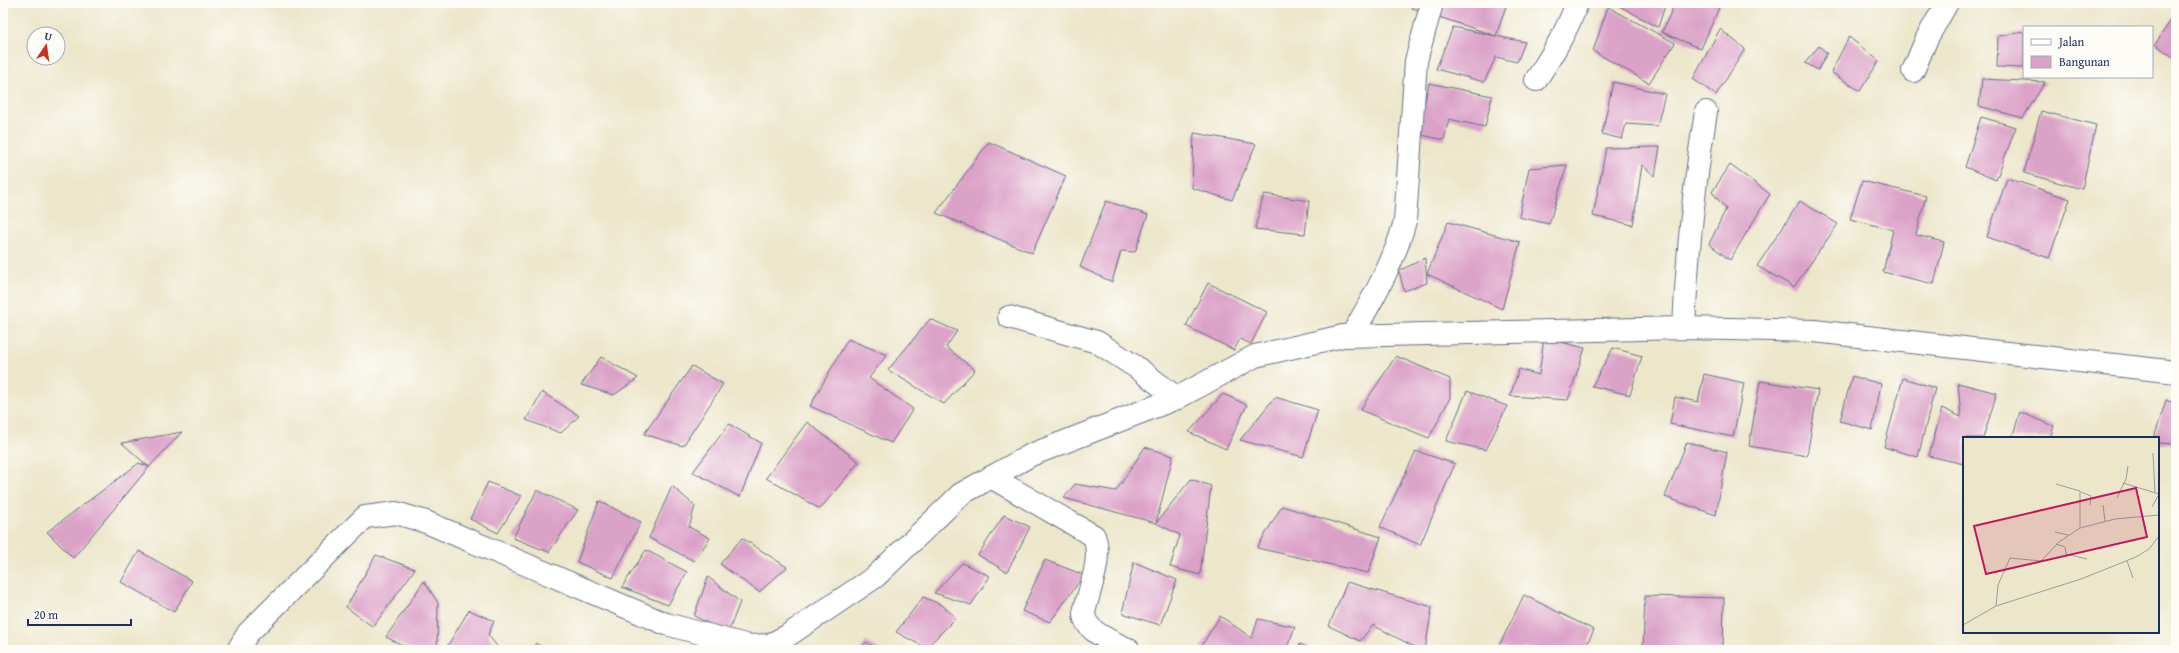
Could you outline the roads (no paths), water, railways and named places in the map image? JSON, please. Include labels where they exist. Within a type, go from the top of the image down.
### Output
[{"type":"street","points":[[1352,335],[1387,273],[1400,243],[1405,221],[1416,61],[1432,3]]},
{"type":"street","points":[[1536,80],[1566,31],[1577,3]]},
{"type":"street","points":[[1913,71],[1927,38],[1947,3]]},
{"type":"street","points":[[1684,328],[1695,181],[1706,112]]},
{"type":"street","points":[[1009,318],[1097,342],[1136,367],[1177,398]]},
{"type":"street","points":[[238,650],[248,634],[364,517],[396,513],[426,522],[666,624],[749,646],[768,645],[787,636],[875,577],[961,494],[1031,455],[1177,398],[1255,356],[1343,336],[1684,328],[1814,331],[2176,372]]},
{"type":"street","points":[[991,477],[1094,536],[1097,544],[1096,559],[1084,613],[1085,622],[1092,630],[1129,650]]}]
